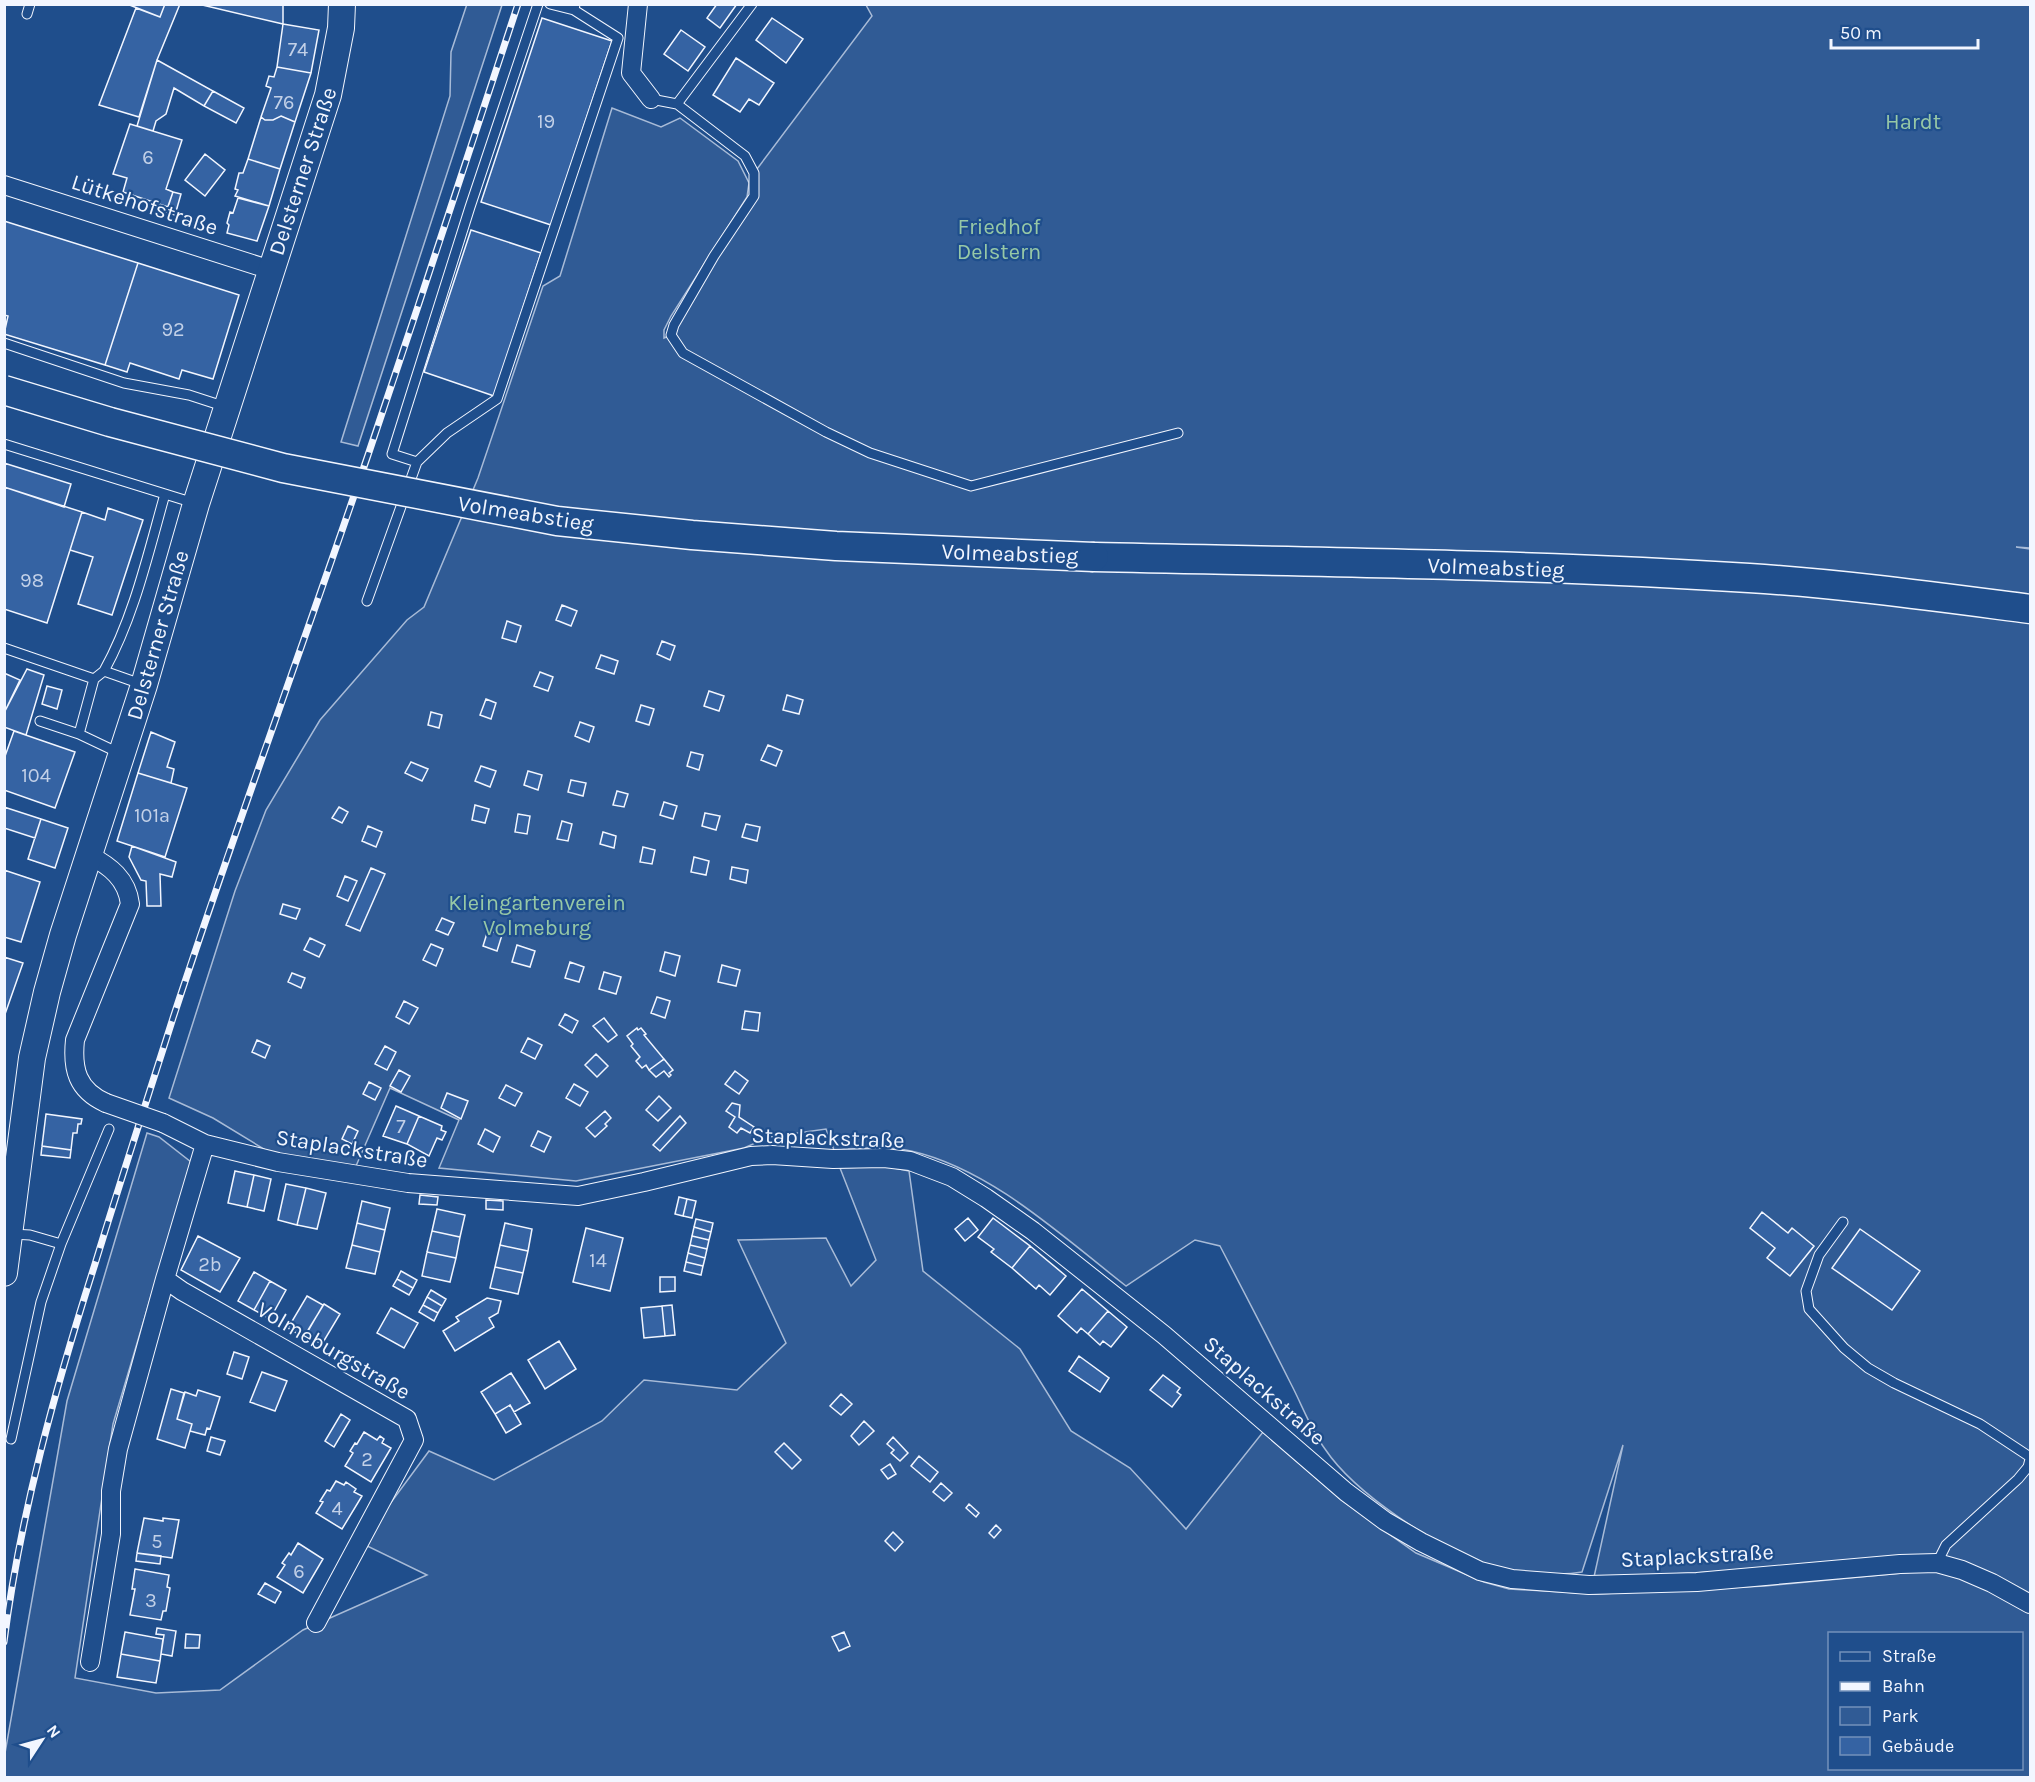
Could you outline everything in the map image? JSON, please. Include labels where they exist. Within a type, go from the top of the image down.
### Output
[{"type":"main road","name":"Volmeabstieg","points":[[4,390],[110,422],[283,468],[557,521],[692,535],[836,546],[1094,557],[1461,566],[1751,578],[1872,589],[2031,609]]},
{"type":"street","name":"Delsterner Straße","points":[[4,1273],[8,1224],[32,1058],[50,981],[144,685],[226,407],[328,95],[341,28],[342,4]]},
{"type":"street","points":[[638,4],[631,73],[651,99]]},
{"type":"street","name":"Lütkehofstraße","points":[[4,185],[271,270]]},
{"type":"street","name":"Staplackstraße","points":[[89,855],[109,866],[119,877],[128,892],[130,904],[75,1040],[76,1071],[84,1088],[93,1098],[163,1123],[205,1144],[278,1162],[406,1183],[579,1196],[751,1156],[884,1158],[910,1161],[951,1177],[987,1198],[1033,1231],[1164,1335],[1346,1492],[1385,1521],[1421,1542],[1480,1571],[1512,1579],[1589,1585],[1698,1582],[1900,1564],[1937,1563],[1962,1570],[1992,1583],[2031,1604]]},
{"type":"street","points":[[90,1662],[111,1534],[111,1491],[118,1449],[205,1144]]},
{"type":"street","name":"Volmeburgstraße","points":[[165,1279],[182,1291],[407,1419],[414,1440],[316,1623]]},
{"type":"lane","points":[[417,462],[392,454],[470,207],[538,4]]},
{"type":"lane","points":[[367,601],[417,462],[447,433],[497,399],[618,38],[574,7],[550,4]]},
{"type":"lane","points":[[677,104],[752,4]]},
{"type":"lane","points":[[651,99],[677,104],[745,156],[754,173],[754,196],[674,325],[672,335],[683,353],[826,432],[870,453],[971,486],[1178,433]]},
{"type":"lane","points":[[4,343],[124,383],[189,395],[226,407]]},
{"type":"lane","points":[[4,444],[196,504]]},
{"type":"lane","points":[[79,734],[94,679],[104,671],[116,649],[145,565],[165,494]]},
{"type":"lane","points":[[4,648],[94,679]]},
{"type":"lane","points":[[104,671],[144,685]]},
{"type":"lane","points":[[40,721],[79,734],[121,754]]},
{"type":"lane","points":[[11,1439],[41,1302],[61,1244],[109,1129]]},
{"type":"lane","points":[[1843,1222],[1819,1255],[1806,1291],[1809,1309],[1844,1348],[1868,1368],[1980,1424],[2031,1458],[2028,1467],[2018,1479],[1946,1545],[1937,1563]]},
{"type":"lane","points":[[8,1224],[30,1235],[61,1244]]},
{"type":"green space","points":[[467,4],[502,5],[358,446],[341,442],[450,96],[451,52]]},
{"type":"green space","points":[[866,5],[2030,5],[2030,548],[2016,547],[2030,549],[2030,1777],[5,1778],[5,1753],[67,1401],[147,1133],[159,1137],[191,1162],[113,1424],[75,1678],[156,1693],[220,1690],[303,1630],[427,1575],[361,1543],[429,1451],[494,1480],[602,1421],[644,1380],[737,1390],[786,1343],[738,1240],[826,1238],[851,1286],[876,1260],[840,1168],[884,1166],[909,1171],[923,1271],[1020,1349],[1071,1431],[1130,1468],[1186,1529],[1263,1432],[1341,1500],[1416,1553],[1484,1582],[1509,1589],[1596,1594],[1765,1586],[1935,1570],[1923,1557],[1695,1573],[1594,1577],[1623,1445],[1582,1572],[1561,1574],[1507,1570],[1467,1557],[1422,1532],[1376,1501],[1356,1484],[1325,1449],[1315,1434],[1220,1246],[1195,1240],[1126,1286],[1051,1226],[998,1189],[941,1160],[911,1151],[882,1148],[834,1150],[826,1129],[769,1137],[744,1148],[576,1181],[439,1168],[459,1120],[390,1088],[356,1166],[272,1154],[213,1118],[169,1098],[235,891],[266,810],[320,720],[407,620],[424,607],[478,478],[543,286],[560,276],[612,108],[661,127],[680,118],[738,161],[749,183],[747,197],[671,316],[664,330],[664,338],[671,335],[754,196],[754,173],[872,16]]},
{"type":"building","points":[[127,4],[165,4],[160,17]]},
{"type":"building","points":[[165,4],[180,4],[157,60],[139,117],[99,105],[136,8],[160,17]]},
{"type":"building","points":[[198,4],[283,4],[283,24]]},
{"type":"building","points":[[717,4],[737,4],[720,28],[707,18]]},
{"type":"building","points":[[542,18],[612,41],[551,225],[481,202]]},
{"type":"building","points":[[772,18],[803,39],[786,63],[756,40]]},
{"type":"building","points":[[283,24],[319,30],[311,73],[277,67]]},
{"type":"building","points":[[681,30],[705,47],[688,71],[664,54]]},
{"type":"building","points":[[736,58],[774,83],[759,105],[749,99],[740,112],[713,95]]},
{"type":"building","points":[[157,60],[213,91],[204,106],[174,88],[166,114],[156,121],[153,131],[137,126]]},
{"type":"building","points":[[277,67],[311,73],[295,122],[281,116],[273,120],[265,120],[261,117],[271,88],[266,86],[269,76],[274,77]]},
{"type":"building","points":[[213,91],[244,108],[236,123],[204,106]]},
{"type":"building","points":[[281,116],[295,122],[280,169],[248,159],[261,117],[265,120],[273,120]]},
{"type":"building","points":[[130,124],[182,140],[166,189],[173,192],[168,207],[123,192],[127,178],[113,174]]},
{"type":"building","points":[[205,154],[225,170],[205,196],[185,180]]},
{"type":"building","points":[[248,159],[280,169],[269,206],[235,196],[238,190],[235,189],[239,173],[243,173]]},
{"type":"building","points":[[173,192],[181,194],[175,215],[166,212]]},
{"type":"building","points":[[238,198],[269,206],[257,241],[227,233],[230,212],[233,213]]},
{"type":"building","points":[[4,221],[138,263],[105,365],[4,334],[8,316],[4,315]]},
{"type":"building","points":[[471,230],[541,253],[494,396],[424,372]]},
{"type":"building","points":[[138,263],[239,295],[213,379],[182,370],[179,379],[130,363],[127,372],[105,365]]},
{"type":"building","points":[[4,463],[71,484],[64,507],[4,487]]},
{"type":"building","points":[[4,487],[82,512],[47,623],[4,609]]},
{"type":"building","points":[[108,508],[143,520],[112,615],[78,604],[93,557],[70,550],[82,512],[105,520]]},
{"type":"building","points":[[562,605],[577,611],[571,626],[556,620]]},
{"type":"building","points":[[507,621],[521,626],[516,642],[502,638]]},
{"type":"building","points":[[662,641],[675,646],[670,660],[657,654]]},
{"type":"building","points":[[601,655],[618,661],[614,674],[596,668]]},
{"type":"building","points":[[27,669],[44,675],[26,735],[4,727],[4,713]]},
{"type":"building","points":[[540,672],[553,677],[548,691],[534,686]]},
{"type":"building","points":[[4,673],[20,680],[4,713]]},
{"type":"building","points":[[47,686],[62,690],[57,709],[42,704]]},
{"type":"building","points":[[709,691],[724,696],[719,711],[704,706]]},
{"type":"building","points":[[787,695],[803,700],[799,714],[783,710]]},
{"type":"building","points":[[486,699],[496,703],[491,719],[480,715]]},
{"type":"building","points":[[641,705],[654,709],[649,725],[636,721]]},
{"type":"building","points":[[431,712],[442,715],[439,728],[428,725]]},
{"type":"building","points":[[580,722],[594,727],[589,742],[575,736]]},
{"type":"building","points":[[14,731],[75,752],[55,808],[4,790],[4,759]]},
{"type":"building","points":[[151,732],[175,742],[167,767],[174,769],[171,783],[138,773]]},
{"type":"building","points":[[768,745],[782,751],[776,766],[761,760]]},
{"type":"building","points":[[691,752],[703,755],[699,770],[687,766]]},
{"type":"building","points":[[411,762],[428,769],[422,781],[405,773]]},
{"type":"building","points":[[481,766],[496,771],[490,787],[475,781]]},
{"type":"building","points":[[528,771],[542,775],[538,790],[524,785]]},
{"type":"building","points":[[138,773],[187,788],[165,857],[117,841]]},
{"type":"building","points":[[571,780],[586,783],[583,796],[568,792]]},
{"type":"building","points":[[617,791],[628,794],[624,807],[613,805]]},
{"type":"building","points":[[664,802],[677,806],[673,819],[660,815]]},
{"type":"building","points":[[475,805],[489,809],[485,823],[472,820]]},
{"type":"building","points":[[4,807],[41,819],[35,838],[4,828]]},
{"type":"building","points":[[339,807],[348,812],[342,823],[332,818]]},
{"type":"building","points":[[705,813],[720,816],[716,830],[702,826]]},
{"type":"building","points":[[518,814],[530,816],[527,834],[515,832]]},
{"type":"building","points":[[41,819],[68,828],[55,868],[28,859]]},
{"type":"building","points":[[562,821],[572,824],[568,841],[557,839]]},
{"type":"building","points":[[746,824],[760,827],[757,841],[742,837]]},
{"type":"building","points":[[368,826],[382,832],[376,847],[362,841]]},
{"type":"building","points":[[603,832],[616,836],[614,848],[600,844]]},
{"type":"building","points":[[132,846],[176,862],[172,877],[160,874],[161,906],[147,906],[146,881],[141,880],[129,857]]},
{"type":"building","points":[[643,847],[655,850],[652,864],[640,862]]},
{"type":"building","points":[[694,857],[709,861],[706,875],[691,872]]},
{"type":"building","points":[[732,867],[748,870],[746,883],[730,879]]},
{"type":"building","points":[[371,868],[385,874],[360,931],[346,925]]},
{"type":"building","points":[[4,870],[40,882],[21,942],[4,937]]},
{"type":"building","points":[[345,876],[357,881],[348,901],[337,896]]},
{"type":"building","points":[[283,904],[300,909],[296,919],[280,914]]},
{"type":"building","points":[[442,918],[454,923],[448,935],[436,930]]},
{"type":"building","points":[[488,930],[502,935],[497,951],[483,946]]},
{"type":"building","points":[[310,938],[325,945],[319,957],[304,950]]},
{"type":"building","points":[[431,944],[443,949],[436,966],[423,960]]},
{"type":"building","points":[[517,945],[535,951],[530,967],[512,962]]},
{"type":"building","points":[[665,952],[680,956],[675,976],[660,971]]},
{"type":"building","points":[[4,957],[23,963],[4,1017]]},
{"type":"building","points":[[570,962],[584,967],[579,982],[565,978]]},
{"type":"building","points":[[722,965],[740,970],[736,986],[718,982]]},
{"type":"building","points":[[604,972],[621,977],[616,994],[599,989]]},
{"type":"building","points":[[292,973],[305,978],[301,988],[288,982]]},
{"type":"building","points":[[657,997],[670,1001],[665,1018],[651,1013]]},
{"type":"building","points":[[404,1001],[418,1008],[409,1024],[396,1017]]},
{"type":"building","points":[[745,1011],[760,1013],[758,1031],[742,1029]]},
{"type":"building","points":[[565,1014],[578,1021],[572,1033],[559,1025]]},
{"type":"building","points":[[604,1018],[617,1035],[608,1042],[593,1026]]},
{"type":"building","points":[[637,1028],[638,1030],[641,1028],[664,1059],[649,1070],[646,1065],[642,1068],[636,1061],[640,1057],[631,1046],[633,1044],[627,1036]]},
{"type":"building","points":[[528,1038],[542,1045],[535,1059],[521,1052]]},
{"type":"building","points":[[257,1040],[270,1046],[265,1058],[252,1052]]},
{"type":"building","points":[[385,1046],[396,1052],[387,1070],[375,1064]]},
{"type":"building","points":[[596,1054],[608,1066],[597,1077],[585,1065]]},
{"type":"building","points":[[664,1059],[673,1070],[669,1073],[671,1075],[669,1077],[664,1071],[656,1077],[649,1070]]},
{"type":"building","points":[[399,1070],[410,1076],[401,1092],[390,1086]]},
{"type":"building","points":[[735,1071],[748,1081],[739,1094],[725,1084]]},
{"type":"building","points":[[369,1082],[381,1088],[375,1100],[363,1094]]},
{"type":"building","points":[[574,1084],[588,1092],[580,1106],[566,1098]]},
{"type":"building","points":[[506,1085],[522,1093],[515,1106],[499,1098]]},
{"type":"building","points":[[447,1093],[468,1101],[461,1119],[441,1108]]},
{"type":"building","points":[[659,1096],[671,1108],[658,1121],[646,1110]]},
{"type":"building","points":[[732,1103],[740,1105],[739,1117],[754,1127],[750,1133],[741,1128],[737,1133],[729,1127],[735,1117],[726,1111]]},
{"type":"building","points":[[396,1106],[419,1116],[407,1144],[383,1136]]},
{"type":"building","points":[[605,1111],[611,1118],[605,1124],[607,1126],[595,1137],[586,1128]]},
{"type":"building","points":[[46,1114],[82,1119],[81,1124],[78,1124],[77,1133],[73,1133],[71,1150],[42,1146]]},
{"type":"building","points":[[419,1116],[442,1126],[441,1130],[446,1132],[442,1140],[437,1138],[429,1156],[407,1144]]},
{"type":"building","points":[[680,1116],[686,1123],[660,1151],[653,1145]]},
{"type":"building","points":[[348,1126],[358,1131],[352,1144],[342,1139]]},
{"type":"building","points":[[485,1129],[500,1137],[493,1152],[478,1144]]},
{"type":"building","points":[[538,1131],[551,1137],[544,1152],[531,1146]]},
{"type":"building","points":[[42,1146],[71,1150],[70,1158],[41,1155]]},
{"type":"building","points":[[235,1171],[254,1175],[247,1207],[228,1203]]},
{"type":"building","points":[[254,1175],[271,1179],[264,1211],[247,1207]]},
{"type":"building","points":[[286,1184],[306,1188],[297,1225],[278,1220]]},
{"type":"building","points":[[306,1188],[326,1193],[317,1229],[297,1225]]},
{"type":"building","points":[[420,1195],[438,1197],[437,1205],[419,1204]]},
{"type":"building","points":[[679,1197],[687,1199],[683,1216],[675,1214]]},
{"type":"building","points":[[687,1199],[696,1201],[692,1218],[683,1216]]},
{"type":"building","points":[[486,1200],[503,1201],[503,1210],[486,1209]]},
{"type":"building","points":[[362,1201],[390,1208],[385,1230],[357,1223]]},
{"type":"building","points":[[437,1209],[465,1215],[460,1237],[432,1231]]},
{"type":"building","points":[[1762,1212],[1788,1233],[1792,1228],[1814,1246],[1790,1276],[1767,1258],[1775,1248],[1750,1228]]},
{"type":"building","points":[[968,1218],[978,1230],[965,1241],[955,1229]]},
{"type":"building","points":[[993,1218],[1030,1246],[1012,1268],[991,1252],[994,1249],[978,1237]]},
{"type":"building","points":[[696,1219],[713,1223],[711,1232],[694,1227]]},
{"type":"building","points":[[357,1223],[385,1230],[380,1252],[352,1245]]},
{"type":"building","points":[[505,1223],[532,1229],[528,1251],[500,1245]]},
{"type":"building","points":[[694,1227],[711,1232],[709,1240],[692,1236]]},
{"type":"building","points":[[586,1228],[623,1238],[610,1291],[573,1282]]},
{"type":"building","points":[[1860,1229],[1920,1271],[1892,1310],[1832,1268]]},
{"type":"building","points":[[432,1231],[460,1237],[456,1258],[427,1252]]},
{"type":"building","points":[[198,1236],[240,1258],[220,1292],[181,1270]]},
{"type":"building","points":[[692,1236],[709,1240],[707,1249],[690,1245]]},
{"type":"building","points":[[352,1245],[380,1252],[375,1274],[346,1268]]},
{"type":"building","points":[[500,1245],[528,1251],[523,1273],[495,1267]]},
{"type":"building","points":[[690,1245],[707,1249],[705,1258],[688,1253]]},
{"type":"building","points":[[1030,1246],[1066,1276],[1050,1295],[1039,1285],[1036,1289],[1012,1268]]},
{"type":"building","points":[[427,1252],[456,1258],[450,1282],[422,1276]]},
{"type":"building","points":[[688,1253],[705,1258],[703,1266],[686,1262]]},
{"type":"building","points":[[686,1262],[703,1266],[701,1275],[684,1271]]},
{"type":"building","points":[[495,1267],[523,1273],[518,1294],[490,1288]]},
{"type":"building","points":[[401,1271],[417,1280],[413,1288],[397,1279]]},
{"type":"building","points":[[254,1272],[270,1281],[254,1310],[238,1301]]},
{"type":"building","points":[[660,1277],[675,1277],[675,1291],[660,1292]]},
{"type":"building","points":[[397,1279],[413,1288],[409,1295],[393,1286]]},
{"type":"building","points":[[270,1281],[286,1290],[270,1319],[254,1310]]},
{"type":"building","points":[[1082,1289],[1108,1311],[1088,1334],[1081,1328],[1077,1333],[1058,1316]]},
{"type":"building","points":[[431,1290],[446,1299],[442,1306],[427,1297]]},
{"type":"building","points":[[307,1296],[323,1305],[304,1338],[288,1328]]},
{"type":"building","points":[[427,1297],[442,1306],[438,1313],[423,1305]]},
{"type":"building","points":[[487,1298],[501,1301],[498,1313],[489,1318],[494,1327],[455,1351],[443,1331],[459,1321],[456,1317]]},
{"type":"building","points":[[324,1304],[340,1314],[322,1344],[305,1335]]},
{"type":"building","points":[[423,1305],[438,1313],[434,1321],[419,1312]]},
{"type":"building","points":[[672,1305],[675,1335],[665,1336],[662,1306]]},
{"type":"building","points":[[662,1306],[665,1336],[644,1338],[641,1308]]},
{"type":"building","points":[[391,1308],[418,1323],[404,1348],[377,1333]]},
{"type":"building","points":[[1108,1311],[1127,1327],[1111,1347],[1103,1341],[1100,1345],[1088,1334]]},
{"type":"building","points":[[559,1341],[576,1369],[545,1389],[528,1360]]},
{"type":"building","points":[[234,1352],[249,1357],[242,1379],[227,1374]]},
{"type":"building","points":[[1079,1356],[1109,1378],[1100,1392],[1069,1371]]},
{"type":"building","points":[[262,1372],[287,1381],[275,1411],[250,1402]]},
{"type":"building","points":[[511,1373],[530,1403],[514,1412],[510,1405],[495,1414],[481,1392]]},
{"type":"building","points":[[1163,1375],[1180,1388],[1177,1392],[1181,1395],[1172,1407],[1150,1390]]},
{"type":"building","points":[[171,1389],[184,1393],[177,1419],[192,1424],[185,1448],[157,1439]]},
{"type":"building","points":[[198,1390],[220,1397],[210,1429],[207,1428],[205,1435],[190,1431],[192,1424],[177,1419],[185,1392],[196,1396]]},
{"type":"building","points":[[841,1394],[852,1404],[841,1415],[830,1406]]},
{"type":"building","points":[[510,1405],[521,1424],[506,1433],[495,1414]]},
{"type":"building","points":[[341,1414],[350,1420],[334,1447],[325,1441]]},
{"type":"building","points":[[864,1421],[874,1431],[859,1445],[851,1436]]},
{"type":"building","points":[[364,1432],[377,1440],[380,1436],[384,1439],[382,1443],[391,1448],[371,1482],[345,1466],[353,1453],[350,1451]]},
{"type":"building","points":[[211,1437],[225,1441],[220,1455],[207,1451]]},
{"type":"building","points":[[893,1437],[908,1453],[900,1461],[891,1453],[894,1450],[887,1444]]},
{"type":"building","points":[[784,1443],[801,1460],[792,1469],[775,1452]]},
{"type":"building","points":[[919,1456],[938,1472],[930,1482],[911,1466]]},
{"type":"building","points":[[890,1464],[896,1474],[888,1479],[881,1470]]},
{"type":"building","points":[[336,1481],[344,1485],[346,1482],[356,1489],[354,1492],[362,1496],[342,1529],[316,1513],[323,1502],[320,1501]]},
{"type":"building","points":[[941,1483],[952,1493],[944,1501],[933,1492]]},
{"type":"building","points":[[969,1504],[979,1513],[976,1517],[966,1508]]},
{"type":"building","points":[[144,1518],[163,1521],[163,1518],[179,1520],[172,1558],[137,1553]]},
{"type":"building","points":[[996,1525],[1001,1530],[994,1538],[989,1533]]},
{"type":"building","points":[[893,1532],[903,1542],[895,1551],[885,1541]]},
{"type":"building","points":[[298,1543],[323,1559],[303,1593],[277,1577],[285,1565],[282,1563],[289,1553],[291,1555]]},
{"type":"building","points":[[137,1553],[161,1556],[160,1564],[136,1561]]},
{"type":"building","points":[[135,1569],[169,1575],[167,1587],[170,1588],[166,1611],[163,1611],[161,1620],[130,1615],[135,1589],[132,1589]]},
{"type":"building","points":[[265,1583],[281,1592],[275,1603],[258,1594]]},
{"type":"building","points":[[157,1628],[176,1631],[172,1656],[161,1654],[164,1635],[156,1634]]},
{"type":"building","points":[[125,1632],[163,1639],[160,1661],[121,1654]]},
{"type":"building","points":[[844,1632],[850,1646],[839,1651],[832,1637]]},
{"type":"building","points":[[186,1634],[200,1635],[199,1648],[185,1648]]},
{"type":"building","points":[[121,1654],[160,1661],[156,1683],[117,1677]]},
{"type":"railway","points":[[4,1642],[19,1546],[41,1451],[53,1403],[114,1202],[173,1018],[368,455],[518,4]]},
{"type":"park label","name":"Hardt","points":[[1913,121]]},
{"type":"park label","name":"Friedhof Delstern","points":[[999,238]]},
{"type":"park label","name":"Kleingartenverein Volmeburg","points":[[537,914]]}]
